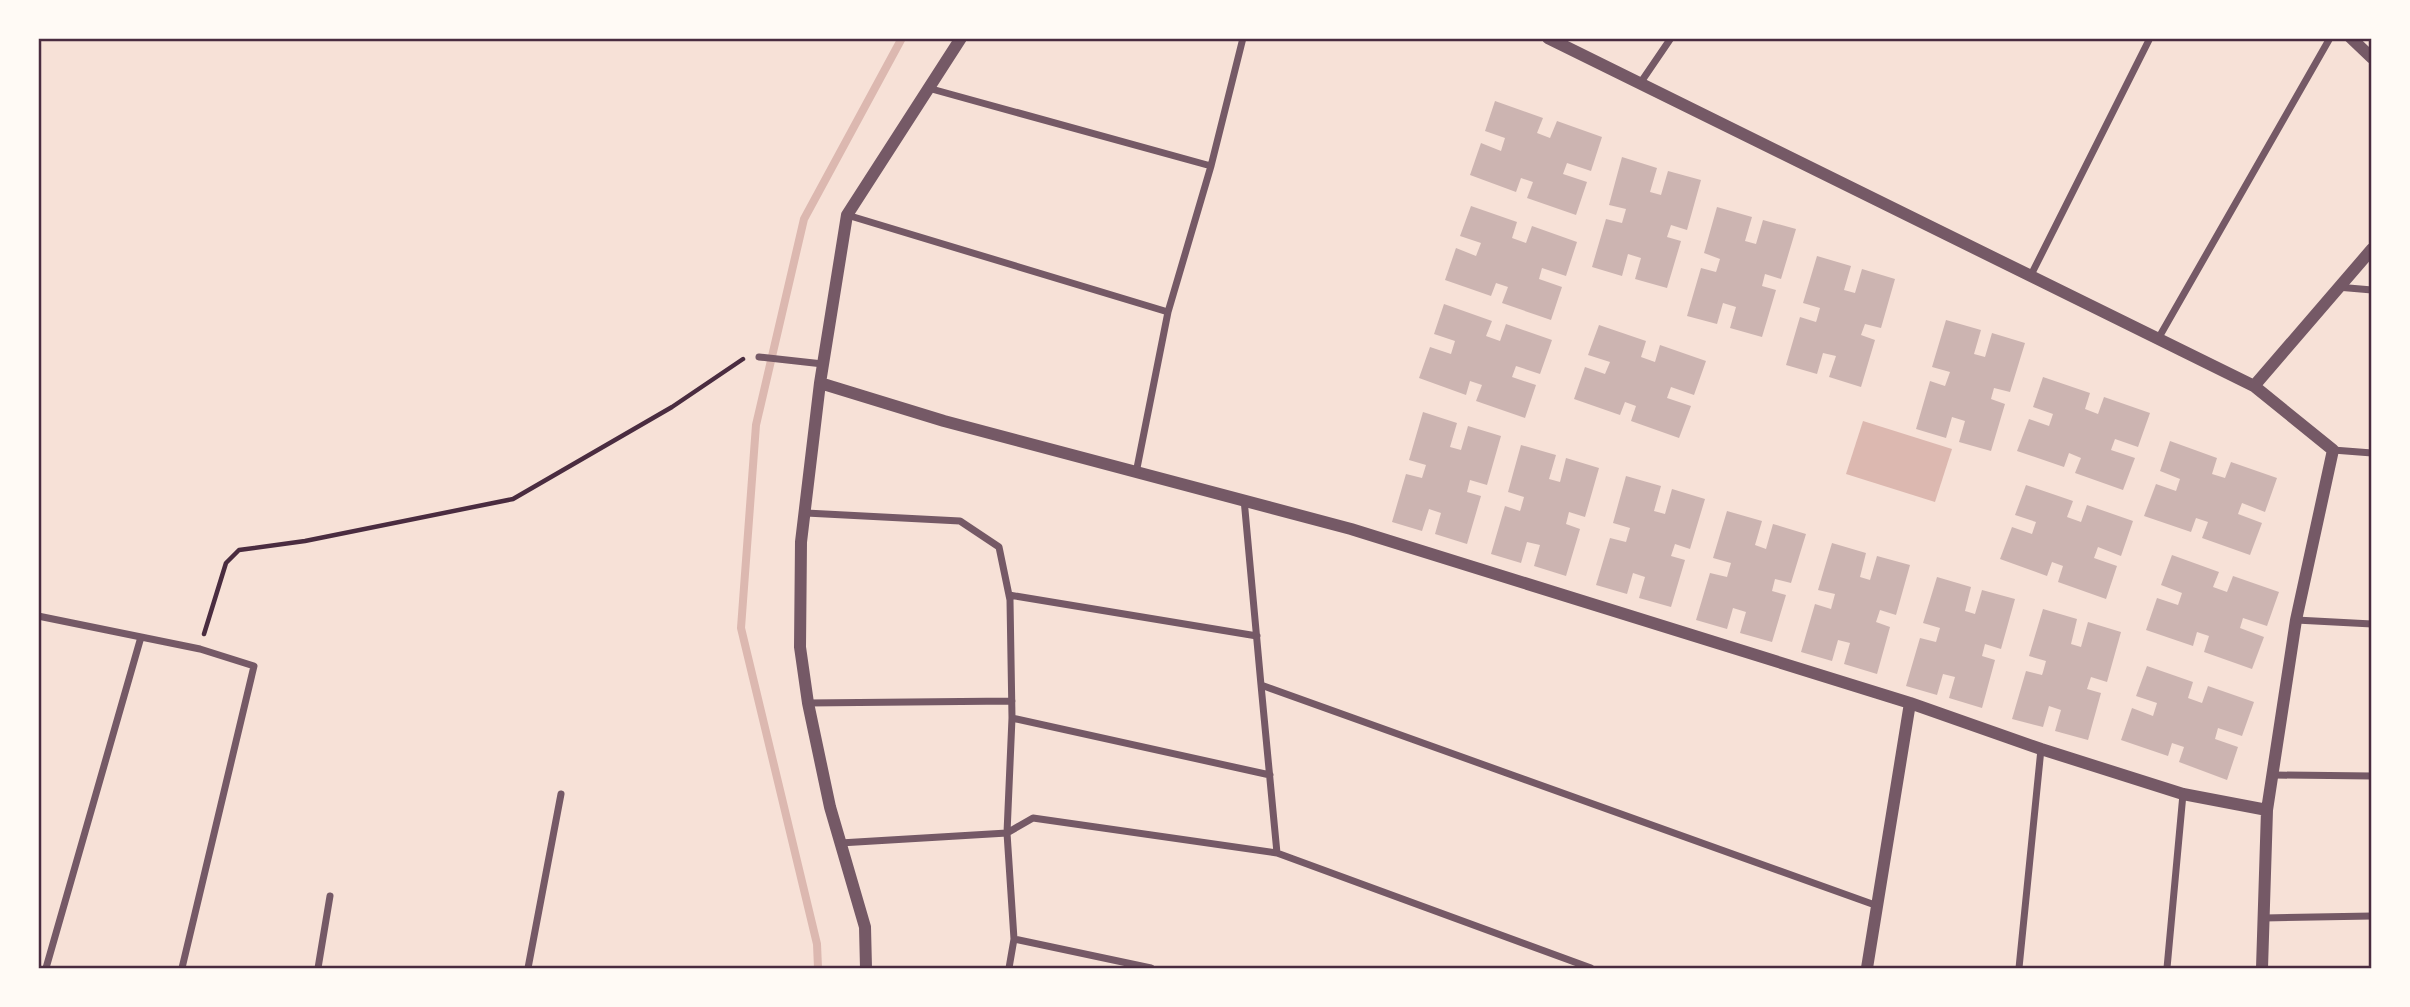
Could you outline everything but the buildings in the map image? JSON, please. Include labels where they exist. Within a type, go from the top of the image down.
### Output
[{"type":"street","points":[[866,968],[865,927],[840,843],[808,703],[800,647],[801,542],[820,383],[847,215],[961,38]]},
{"type":"street","points":[[1135,474],[1168,312],[1211,166],[1242,38]]},
{"type":"street","points":[[1548,38],[2254,386],[2333,450],[2371,453]]},
{"type":"street","points":[[1641,82],[1671,38]]},
{"type":"street","points":[[2031,275],[2150,38]]},
{"type":"street","points":[[2158,338],[2330,38]]},
{"type":"street","points":[[2351,38],[2371,58]]},
{"type":"street","points":[[928,88],[1211,166]]},
{"type":"street","points":[[847,215],[1168,312]]},
{"type":"street","points":[[2254,386],[2335,287],[2371,249]]},
{"type":"street","points":[[2335,287],[2371,290]]},
{"type":"street","points":[[759,357],[796,358],[823,363]]},
{"type":"street","points":[[820,383],[1135,474],[1244,499],[1910,703],[2041,749],[2183,794],[2267,810]]},
{"type":"street","points":[[2262,968],[2267,810],[2275,775],[2296,620],[2333,450]]},
{"type":"street","points":[[1244,499],[1277,853]]},
{"type":"street","points":[[806,513],[960,522],[999,547],[1009,594],[1012,701],[1007,833],[1014,939],[1009,968]]},
{"type":"street","points":[[1009,594],[1257,635]]},
{"type":"street","points":[[38,616],[200,649],[254,666],[182,968]]},
{"type":"street","points":[[2296,620],[2371,624]]},
{"type":"street","points":[[46,968],[141,637]]},
{"type":"street","points":[[1261,685],[1875,905]]},
{"type":"street","points":[[808,703],[1012,701]]},
{"type":"street","points":[[1867,968],[1875,905],[1910,703]]},
{"type":"street","points":[[1012,718],[1270,775]]},
{"type":"street","points":[[2019,968],[2041,749]]},
{"type":"street","points":[[2275,775],[2371,776]]},
{"type":"street","points":[[528,968],[561,794]]},
{"type":"street","points":[[2167,968],[2183,794]]},
{"type":"street","points":[[840,843],[1007,833],[1033,818],[1277,853],[1591,968]]},
{"type":"street","points":[[318,968],[330,896]]},
{"type":"street","points":[[2264,918],[2371,916]]},
{"type":"street","points":[[1014,939],[1151,968]]},
{"type":"path","points":[[200,649],[226,563],[239,550],[305,541],[513,499],[672,407],[739,359],[759,357]]},
{"type":"shaded area","points":[[1863,421],[1952,449],[1935,502],[1846,474]]},
{"type":"waterway","points":[[818,968],[817,944],[741,628],[756,425],[804,219],[902,38]]}]
